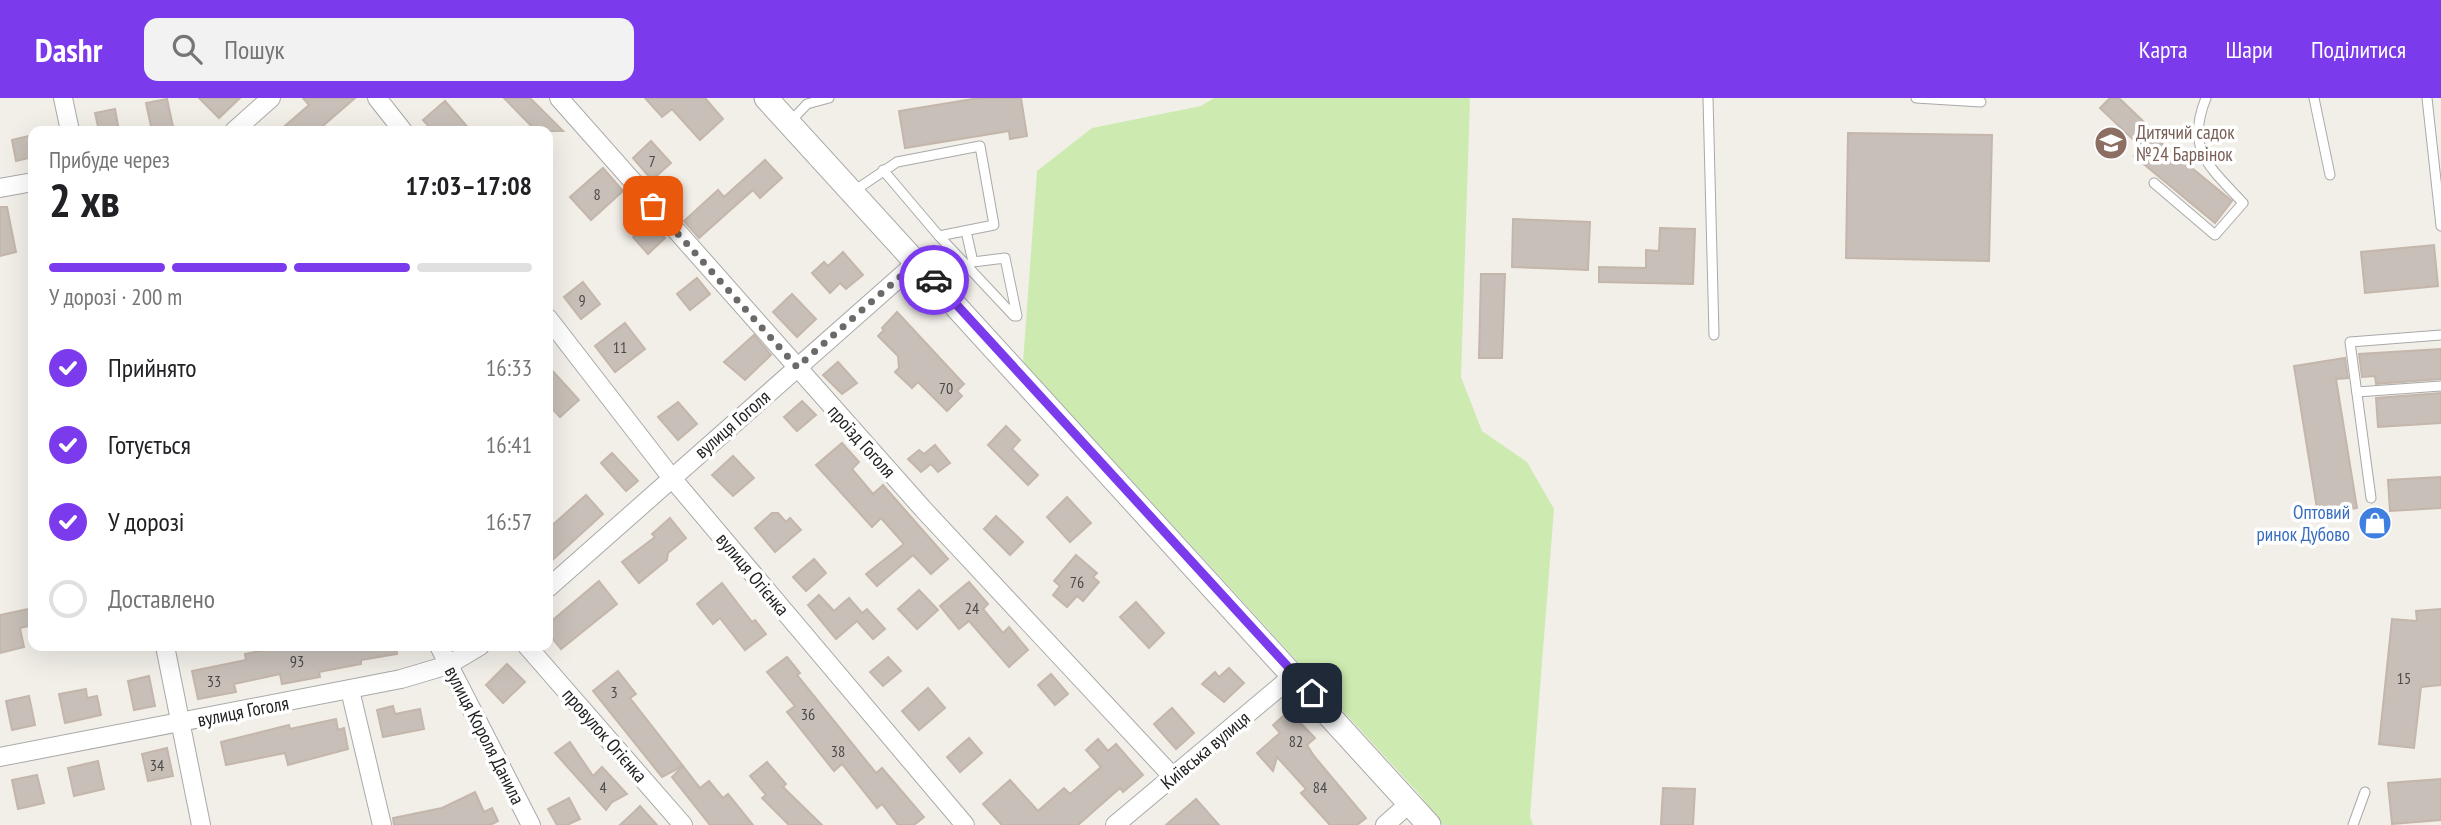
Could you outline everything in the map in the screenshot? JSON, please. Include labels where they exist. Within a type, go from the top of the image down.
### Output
[{"type":"street","points":[[63,98],[69,126]]},
{"type":"street","points":[[239,126],[271,98]]},
{"type":"street","points":[[377,98],[399,126]]},
{"type":"street","name":"проїзд Гоголя","points":[[559,98],[923,509],[1173,777]]},
{"type":"street","points":[[766,98],[1295,674],[1429,825]]},
{"type":"street","points":[[0,188],[28,183]]},
{"type":"street","name":"вулиця Гоголя","points":[[553,583],[917,262]]},
{"type":"street","name":"вулиця Огієнка","points":[[553,324],[671,477],[965,825]]},
{"type":"street","points":[[166,651],[201,825]]},
{"type":"street","name":"вулиця Короля Данила","points":[[441,651],[531,825]]},
{"type":"street","name":"вулиця Гоголя","points":[[0,757],[350,690],[448,665],[472,651]]},
{"type":"street","name":"провулок Огієнка","points":[[531,651],[683,825]]},
{"type":"street","name":"Київська вулиця","points":[[1115,825],[1295,674]]},
{"type":"street","points":[[350,690],[382,825]]},
{"type":"street","points":[[1385,825],[1411,802]]},
{"type":"lane","points":[[789,123],[807,104],[829,98]]},
{"type":"lane","points":[[1708,98],[1714,335]]},
{"type":"lane","points":[[1916,98],[1981,102]]},
{"type":"lane","points":[[2154,183],[2215,235],[2243,203],[2202,158],[2198,127],[2206,98]]},
{"type":"lane","points":[[2314,98],[2330,174]]},
{"type":"lane","points":[[2427,98],[2441,226]]},
{"type":"lane","points":[[852,192],[897,162],[980,146],[994,225],[939,236]]},
{"type":"lane","points":[[883,170],[939,236],[1014,316],[1017,316],[1006,258],[974,262],[966,231]]},
{"type":"lane","points":[[2371,498],[2350,342],[2441,335]]},
{"type":"lane","points":[[2357,392],[2441,386]]},
{"type":"lane","points":[[2353,825],[2365,792]]},
{"type":"green space","points":[[1214,98],[1470,98],[1461,377],[1482,431],[1527,462],[1554,509],[1530,816],[1533,825],[1443,825],[1420,795],[1023,362],[1037,171],[1092,128],[1201,106]]},
{"type":"building","points":[[199,98],[240,98],[219,118]]},
{"type":"building","points":[[303,98],[355,98],[323,126],[285,126],[309,105]]},
{"type":"building","points":[[504,98],[530,98],[563,131],[553,131],[553,126],[531,126]]},
{"type":"building","points":[[645,98],[705,98],[723,119],[700,140],[672,109],[662,117]]},
{"type":"building","points":[[979,98],[1021,98],[1027,136],[1010,139],[1009,131],[905,148],[899,111]]},
{"type":"building","points":[[2110,98],[2119,98],[2147,125],[2143,128],[2232,201],[2215,223],[2134,156],[2141,147],[2100,108]]},
{"type":"building","points":[[167,99],[173,126],[151,126],[146,103]]},
{"type":"building","points":[[445,101],[467,126],[428,126],[423,120]]},
{"type":"building","points":[[115,109],[118,126],[98,126],[95,113]]},
{"type":"building","points":[[1848,133],[1992,135],[1989,261],[1846,258]]},
{"type":"building","points":[[28,136],[28,158],[16,161],[12,140]]},
{"type":"building","points":[[651,141],[671,163],[652,180],[633,158]]},
{"type":"building","points":[[765,160],[782,178],[760,198],[753,190],[699,238],[684,221],[718,190],[724,197]]},
{"type":"building","points":[[603,168],[623,191],[591,220],[570,197]]},
{"type":"building","points":[[0,207],[7,207],[16,252],[0,256]]},
{"type":"building","points":[[1513,219],[1590,222],[1588,270],[1512,267]]},
{"type":"building","points":[[650,222],[665,238],[648,254],[633,237]]},
{"type":"building","points":[[1660,228],[1695,229],[1693,284],[1599,282],[1599,267],[1646,268],[1646,250],[1659,251]]},
{"type":"building","points":[[2434,245],[2438,286],[2365,293],[2361,252]]},
{"type":"building","points":[[843,252],[863,275],[846,289],[840,283],[830,293],[812,273],[824,262],[828,266]]},
{"type":"building","points":[[1481,274],[1505,274],[1502,358],[1479,358]]},
{"type":"building","points":[[697,278],[710,294],[690,310],[677,294]]},
{"type":"building","points":[[583,282],[600,304],[581,319],[564,297]]},
{"type":"building","points":[[792,294],[816,319],[797,337],[773,312]]},
{"type":"building","points":[[897,312],[964,384],[957,391],[962,396],[947,411],[918,382],[912,388],[895,372],[899,368],[898,356],[878,336]]},
{"type":"building","points":[[625,323],[645,349],[615,372],[595,346]]},
{"type":"building","points":[[754,335],[771,355],[745,380],[724,362]]},
{"type":"building","points":[[2441,349],[2441,379],[2376,384],[2375,376],[2362,377],[2359,354]]},
{"type":"building","points":[[2345,358],[2348,378],[2336,379],[2357,508],[2318,515],[2294,366]]},
{"type":"building","points":[[838,362],[857,383],[842,394],[823,375]]},
{"type":"building","points":[[553,371],[579,400],[560,417],[553,409]]},
{"type":"building","points":[[2441,393],[2441,423],[2378,427],[2376,398]]},
{"type":"building","points":[[802,401],[816,415],[797,431],[784,417]]},
{"type":"building","points":[[678,402],[697,424],[678,440],[658,417]]},
{"type":"building","points":[[1006,426],[1020,440],[1012,449],[1038,475],[1028,485],[988,445]]},
{"type":"building","points":[[842,443],[859,462],[852,469],[873,494],[883,485],[948,559],[931,574],[913,555],[877,586],[866,574],[904,544],[881,518],[872,527],[816,465]]},
{"type":"building","points":[[935,445],[950,463],[938,472],[931,464],[921,472],[908,459],[919,450],[924,454]]},
{"type":"building","points":[[612,453],[638,481],[626,491],[601,463]]},
{"type":"building","points":[[733,456],[754,478],[733,496],[712,475]]},
{"type":"building","points":[[2441,477],[2441,508],[2390,511],[2388,480]]},
{"type":"building","points":[[586,495],[603,514],[553,559],[553,525]]},
{"type":"building","points":[[1067,497],[1091,523],[1070,542],[1047,517]]},
{"type":"building","points":[[772,513],[778,513],[786,522],[790,518],[801,530],[775,552],[755,528]]},
{"type":"building","points":[[996,516],[1023,542],[1010,555],[984,529]]},
{"type":"building","points":[[670,518],[686,538],[668,553],[667,560],[639,583],[622,562],[655,537],[652,534]]},
{"type":"building","points":[[1076,555],[1097,573],[1093,577],[1099,582],[1083,601],[1077,596],[1067,607],[1053,595],[1060,586],[1054,581]]},
{"type":"building","points":[[814,559],[826,573],[806,591],[793,577]]},
{"type":"building","points":[[599,581],[617,604],[561,649],[553,639],[553,620]]},
{"type":"building","points":[[969,582],[988,604],[983,609],[1003,633],[1009,627],[1028,650],[1009,667],[969,621],[959,629],[940,606]]},
{"type":"building","points":[[722,583],[752,622],[755,620],[766,634],[745,650],[720,618],[713,624],[697,604]]},
{"type":"building","points":[[919,590],[938,610],[917,629],[898,609]]},
{"type":"building","points":[[819,595],[834,611],[849,598],[862,613],[867,609],[885,629],[873,639],[857,621],[836,639],[808,605]]},
{"type":"building","points":[[1136,602],[1164,633],[1149,648],[1120,617]]},
{"type":"building","points":[[28,609],[28,626],[20,628],[24,647],[0,653],[0,615]]},
{"type":"building","points":[[2441,609],[2441,685],[2421,687],[2414,748],[2379,744],[2392,619],[2417,621],[2416,611]]},
{"type":"building","points":[[260,651],[397,651],[397,654],[361,660],[361,664],[319,672],[320,677],[282,684],[280,674],[234,684],[236,692],[198,699],[192,671],[246,660],[245,654]]},
{"type":"building","points":[[787,657],[800,673],[797,675],[876,773],[882,768],[924,817],[914,825],[898,825],[882,804],[877,808],[842,764],[834,771],[787,712],[795,706],[767,672]]},
{"type":"building","points":[[888,657],[901,671],[883,686],[870,672]]},
{"type":"building","points":[[507,664],[525,682],[503,703],[486,685]]},
{"type":"building","points":[[1229,668],[1244,683],[1224,702],[1202,684],[1215,672],[1219,677]]},
{"type":"building","points":[[618,671],[636,694],[630,698],[683,766],[662,777],[593,691]]},
{"type":"building","points":[[1051,674],[1068,694],[1055,705],[1038,685]]},
{"type":"building","points":[[149,676],[155,706],[134,710],[128,681]]},
{"type":"building","points":[[928,688],[945,708],[919,730],[902,711]]},
{"type":"building","points":[[86,689],[87,698],[97,696],[101,715],[65,723],[59,694]]},
{"type":"building","points":[[29,696],[35,725],[12,730],[6,701]]},
{"type":"building","points":[[393,706],[395,714],[420,709],[424,729],[383,737],[377,710]]},
{"type":"building","points":[[1172,708],[1194,733],[1176,749],[1154,724]]},
{"type":"building","points":[[1289,711],[1315,738],[1307,745],[1314,756],[1366,818],[1357,825],[1330,825],[1301,793],[1306,789],[1277,757],[1273,771],[1257,753],[1280,733],[1273,725]]},
{"type":"building","points":[[336,719],[338,730],[344,728],[348,749],[288,765],[285,753],[226,765],[221,742],[289,725],[290,729]]},
{"type":"building","points":[[969,738],[982,753],[960,772],[947,757]]},
{"type":"building","points":[[1098,739],[1108,751],[1116,744],[1143,775],[1123,792],[1120,788],[1078,825],[1002,825],[983,804],[1010,780],[1038,811],[1064,788],[1070,794],[1101,767],[1086,750]]},
{"type":"building","points":[[570,742],[593,776],[602,767],[627,794],[612,802],[606,810],[555,753]]},
{"type":"building","points":[[167,748],[173,776],[148,781],[142,754]]},
{"type":"building","points":[[98,761],[104,789],[74,796],[68,768]]},
{"type":"building","points":[[767,762],[786,784],[783,787],[822,825],[789,825],[762,798],[766,795],[750,776]]},
{"type":"building","points":[[683,766],[700,788],[709,781],[723,798],[728,794],[753,825],[710,825],[672,777]]},
{"type":"building","points":[[37,775],[44,803],[18,809],[12,780]]},
{"type":"building","points":[[2441,779],[2441,820],[2392,824],[2388,783]]},
{"type":"building","points":[[1663,788],[1695,789],[1693,825],[1661,825]]},
{"type":"building","points":[[475,792],[484,812],[492,808],[498,821],[490,825],[394,825],[393,818],[442,808]]},
{"type":"building","points":[[569,798],[580,819],[567,825],[557,825],[548,809]]},
{"type":"building","points":[[1196,799],[1219,825],[1166,825]]},
{"type":"building","points":[[640,806],[657,825],[620,825],[634,812]]},
{"type":"way so far","points":[[653,206],[797,367],[917,262],[934,280]]},
{"type":"place","name":"Дитячий садок №24 Барвінок","points":[[2111,143]]},
{"type":"place","name":"Оптовий ринок Дубово","points":[[2375,523]]},
{"type":"route","points":[[934,280],[1312,693]]}]
